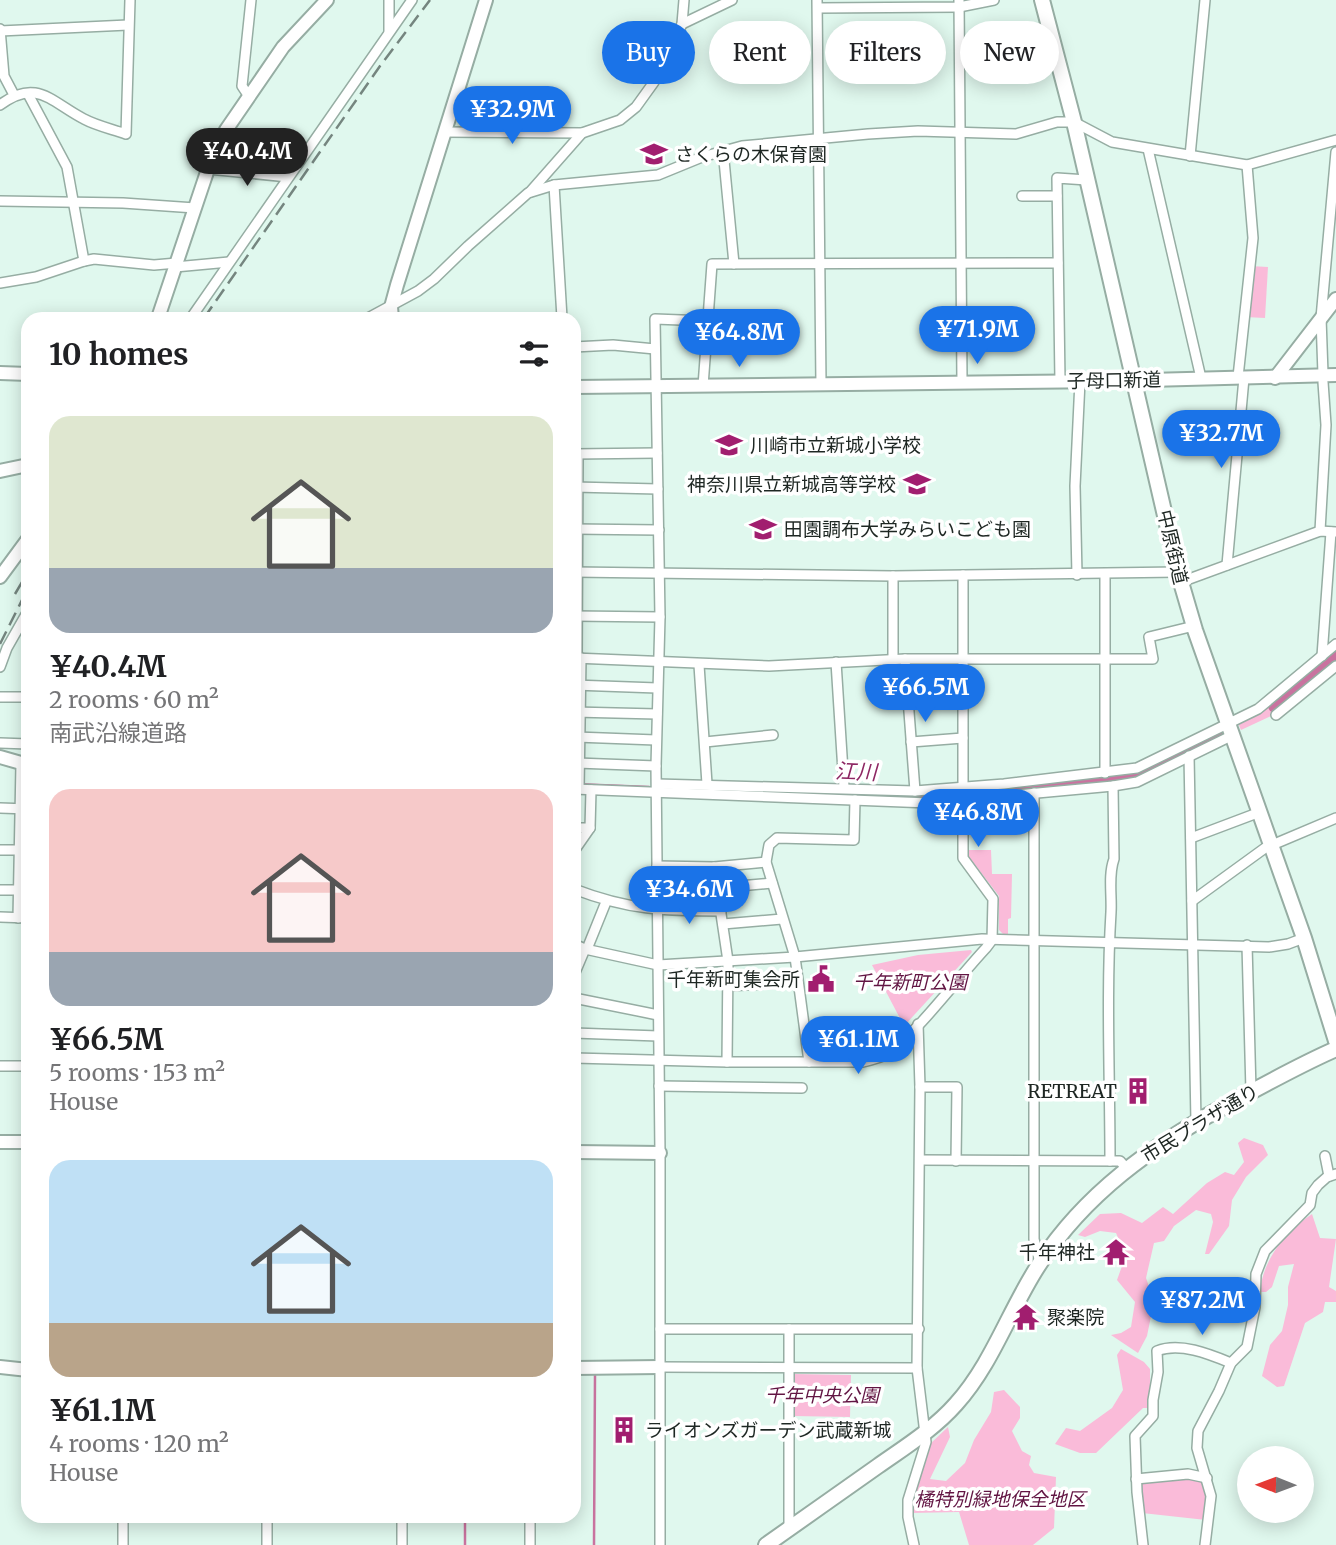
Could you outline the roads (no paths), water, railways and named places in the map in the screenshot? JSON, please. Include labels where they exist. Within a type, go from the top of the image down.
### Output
[{"type":"main road","name":"中原街道","points":[[1042,0],[1074,122],[1179,577],[1304,938],[1336,1041]]},
{"type":"main road","name":"市民プラザ通り","points":[[766,1545],[925,1433],[957,1404],[980,1371],[1040,1262],[1090,1202],[1127,1169],[1196,1122],[1336,1049]]},
{"type":"street","points":[[0,105],[13,95],[45,94],[84,119],[126,134],[130,0]]},
{"type":"street","points":[[248,96],[242,86],[251,0]]},
{"type":"street","points":[[160,312],[208,169],[226,130],[283,47],[327,0]]},
{"type":"street","points":[[389,0],[389,33]]},
{"type":"street","points":[[195,312],[412,0]]},
{"type":"street","points":[[392,312],[486,0]]},
{"type":"street","points":[[682,21],[684,0]]},
{"type":"street","points":[[688,21],[732,0]]},
{"type":"street","points":[[821,384],[817,4],[959,4],[994,0]]},
{"type":"street","points":[[1190,156],[1205,0]]},
{"type":"street","points":[[959,4],[962,382]]},
{"type":"street","points":[[13,95],[1,66],[0,30],[128,25]]},
{"type":"street","points":[[445,132],[582,133],[620,120],[636,107],[653,84]]},
{"type":"street","points":[[28,94],[67,167],[84,261]]},
{"type":"street","points":[[528,193],[554,186],[658,175],[723,150],[742,146],[890,133],[1016,134],[1057,122],[1074,122],[1112,142],[1247,165],[1336,140]]},
{"type":"street","points":[[393,312],[434,279],[528,193],[582,133]]},
{"type":"street","points":[[1148,149],[1201,378]]},
{"type":"street","points":[[723,150],[732,219],[734,264]]},
{"type":"street","points":[[1320,531],[1329,379],[1321,318],[1336,152]]},
{"type":"street","points":[[1227,565],[1253,238],[1247,165]]},
{"type":"street","points":[[208,169],[288,177]]},
{"type":"street","points":[[1060,381],[1057,178],[1087,180]]},
{"type":"street","points":[[554,186],[562,312]]},
{"type":"street","points":[[1022,196],[1057,196]]},
{"type":"street","points":[[0,201],[72,201],[195,208]]},
{"type":"street","points":[[0,283],[36,277],[94,259],[154,265],[229,262]]},
{"type":"street","points":[[703,386],[712,264],[1058,263]]},
{"type":"street","points":[[1275,378],[1336,299]]},
{"type":"street","points":[[660,1545],[656,740],[660,617],[655,319],[707,321]]},
{"type":"street","points":[[581,347],[613,345],[655,349]]},
{"type":"street","points":[[0,373],[21,374]]},
{"type":"street","name":"子母口新道","points":[[581,387],[1201,378],[1329,379]]},
{"type":"street","points":[[1077,575],[1075,486],[1080,381]]},
{"type":"street","points":[[581,454],[657,453]]},
{"type":"street","points":[[0,471],[21,466]]},
{"type":"street","points":[[581,487],[658,489]]},
{"type":"street","points":[[581,529],[659,530]]},
{"type":"street","points":[[581,572],[893,576],[1105,574],[1179,577],[1227,565],[1320,531],[1334,532],[1322,656]]},
{"type":"street","points":[[0,577],[21,548]]},
{"type":"street","points":[[1105,574],[1105,773]]},
{"type":"street","points":[[581,1058],[727,1062],[863,1062],[878,1059],[888,1054],[918,1024],[992,940],[993,899],[963,858],[963,575]]},
{"type":"street","points":[[893,576],[893,660]]},
{"type":"street","points":[[581,616],[660,617]]},
{"type":"street","points":[[0,667],[21,623]]},
{"type":"street","points":[[581,658],[769,666],[905,659],[1153,659],[1149,637],[1194,626]]},
{"type":"street","points":[[657,789],[707,784],[849,793],[929,803],[1137,782],[1189,756],[1231,729],[1336,643]]},
{"type":"street","points":[[905,659],[915,790]]},
{"type":"street","points":[[809,1062],[795,957],[766,862],[769,845],[777,838],[854,840],[836,662]]},
{"type":"street","points":[[699,665],[707,784]]},
{"type":"street","points":[[1276,715],[1336,666]]},
{"type":"street","points":[[581,685],[657,688]]},
{"type":"street","points":[[0,697],[21,697]]},
{"type":"street","points":[[581,712],[657,714]]},
{"type":"street","points":[[581,789],[849,793],[963,788],[1137,768],[1231,729]]},
{"type":"street","points":[[705,742],[773,736]]},
{"type":"street","points":[[581,737],[656,740]]},
{"type":"street","points":[[911,741],[963,738]]},
{"type":"street","points":[[0,743],[21,744]]},
{"type":"street","points":[[1189,756],[1196,1122]]},
{"type":"street","points":[[0,757],[21,763]]},
{"type":"street","points":[[581,763],[656,766]]},
{"type":"street","points":[[1110,1161],[1110,942],[1113,888],[1110,870],[1114,859],[1114,786]]},
{"type":"street","points":[[581,841],[590,828],[591,790]]},
{"type":"street","points":[[1034,793],[1034,1239],[1040,1262]]},
{"type":"street","points":[[0,808],[21,809]]},
{"type":"street","points":[[1191,838],[1260,812]]},
{"type":"street","points":[[1192,901],[1271,844],[1336,818]]},
{"type":"street","points":[[581,828],[590,828]]},
{"type":"street","points":[[0,850],[21,849]]},
{"type":"street","points":[[21,859],[18,890],[21,907]]},
{"type":"street","points":[[657,866],[715,867],[766,862]]},
{"type":"street","points":[[715,867],[728,961],[727,1062]]},
{"type":"street","points":[[718,888],[772,883]]},
{"type":"street","points":[[0,890],[18,890]]},
{"type":"street","points":[[581,892],[606,902],[658,911],[721,911]]},
{"type":"street","points":[[581,960],[606,902]]},
{"type":"street","points":[[0,917],[21,918]]},
{"type":"street","points":[[723,924],[782,919]]},
{"type":"street","points":[[581,947],[658,965],[795,957],[982,939],[1280,946],[1304,938]]},
{"type":"street","points":[[1247,945],[1251,1091]]},
{"type":"street","points":[[727,986],[798,982]]},
{"type":"street","points":[[581,1000],[658,1016]]},
{"type":"street","points":[[914,1545],[908,1517],[908,1500],[926,1442],[917,1368],[920,1160],[918,1024]]},
{"type":"street","points":[[581,1033],[658,1035]]},
{"type":"street","points":[[0,1066],[21,1066]]},
{"type":"street","points":[[659,1086],[802,1088]]},
{"type":"street","points":[[920,1087],[957,1087],[956,1161]]},
{"type":"street","points":[[0,1142],[21,1142]]},
{"type":"street","points":[[581,1152],[660,1153]]},
{"type":"street","points":[[1205,1545],[1211,1496],[1197,1448],[1198,1431],[1231,1363],[1247,1347],[1255,1307],[1255,1274],[1265,1251],[1310,1205],[1312,1193],[1318,1185],[1333,1175],[1325,1156]]},
{"type":"street","points":[[920,1160],[1120,1161],[1127,1169]]},
{"type":"street","points":[[660,1329],[919,1329]]},
{"type":"street","points":[[789,1329],[789,1528]]},
{"type":"street","points":[[1143,1545],[1136,1479],[1135,1436],[1153,1416],[1158,1372],[1157,1351],[1165,1348],[1203,1352],[1231,1363]]},
{"type":"street","points":[[0,1367],[21,1369]]},
{"type":"street","points":[[581,1368],[917,1368]]},
{"type":"street","points":[[1136,1479],[1188,1474],[1207,1478]]},
{"type":"street","points":[[123,1523],[123,1545]]},
{"type":"street","points":[[267,1523],[267,1545]]},
{"type":"street","points":[[402,1523],[402,1545]]},
{"type":"street","points":[[530,1523],[530,1545]]},
{"type":"waterway","name":"江川","points":[[1275,706],[1336,653]]},
{"type":"waterway","name":"江川","points":[[816,793],[965,794],[1122,777],[1161,764],[1221,731]]},
{"type":"waterway","points":[[581,784],[649,787]]},
{"type":"waterway","points":[[594,1545],[595,1375]]},
{"type":"waterway","points":[[465,1523],[465,1545]]},
{"type":"railway","points":[[208,312],[380,66],[430,0]]},
{"type":"railway","points":[[15,594],[21,584]]},
{"type":"railway","points":[[0,644],[21,602]]},
{"type":"place","name":"さくらの木保育園","points":[[654,154]]},
{"type":"place","name":"川崎市立新城小学校","points":[[729,445]]},
{"type":"place","name":"神奈川県立新城高等学校","points":[[917,484]]},
{"type":"place","name":"田園調布大学みらいこども園","points":[[763,529]]},
{"type":"place","name":"千年新町集会所","points":[[821,979]]},
{"type":"place","name":"RETREAT","points":[[1138,1091]]},
{"type":"place","name":"千年神社","points":[[1116,1252]]},
{"type":"place","name":"聚楽院","points":[[1026,1317]]},
{"type":"place","name":"ライオンズガーデン武蔵新城","points":[[624,1430]]},
{"type":"park label","name":"千年新町公園","points":[[910,982]]},
{"type":"park label","name":"千年中央公園","points":[[822,1395]]},
{"type":"park label","name":"橘特別緑地保全地区","points":[[1000,1499]]}]
